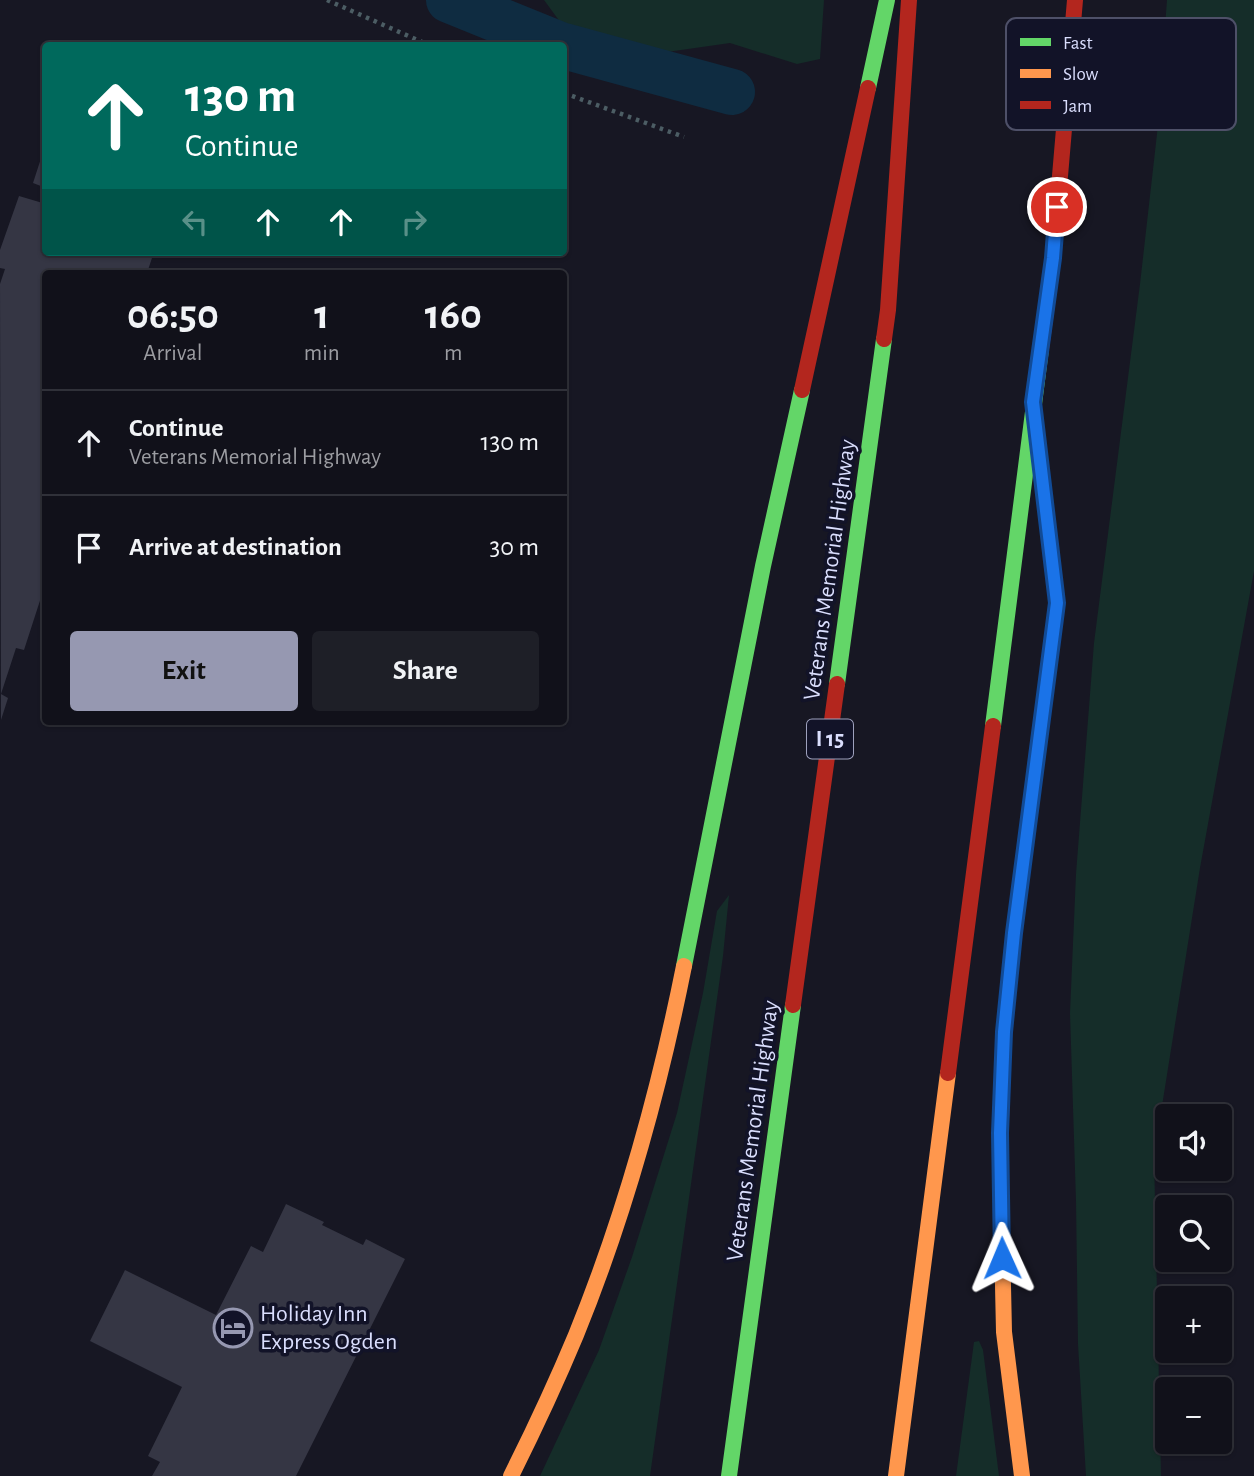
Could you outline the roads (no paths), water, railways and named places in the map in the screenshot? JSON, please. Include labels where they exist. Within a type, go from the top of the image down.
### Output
[{"type":"highway","points":[[511,1476],[576,1335],[615,1228],[648,1119],[679,989],[763,566],[887,0]]},
{"type":"highway","name":"Veterans Memorial Highway","points":[[729,1476],[888,310],[909,0]]},
{"type":"highway","points":[[1073,18],[1074,0]]},
{"type":"highway","points":[[896,1476],[1053,258],[1063,130]]},
{"type":"highway","points":[[1022,1476],[1004,1332],[1000,1133],[1004,1032],[1014,933],[1057,603],[1033,402]]},
{"type":"waterway","points":[[449,0],[553,42]]},
{"type":"waterway","points":[[567,47],[732,92]]},
{"type":"place","name":"Holiday Inn Express Ogden","points":[[233,1328]]}]
